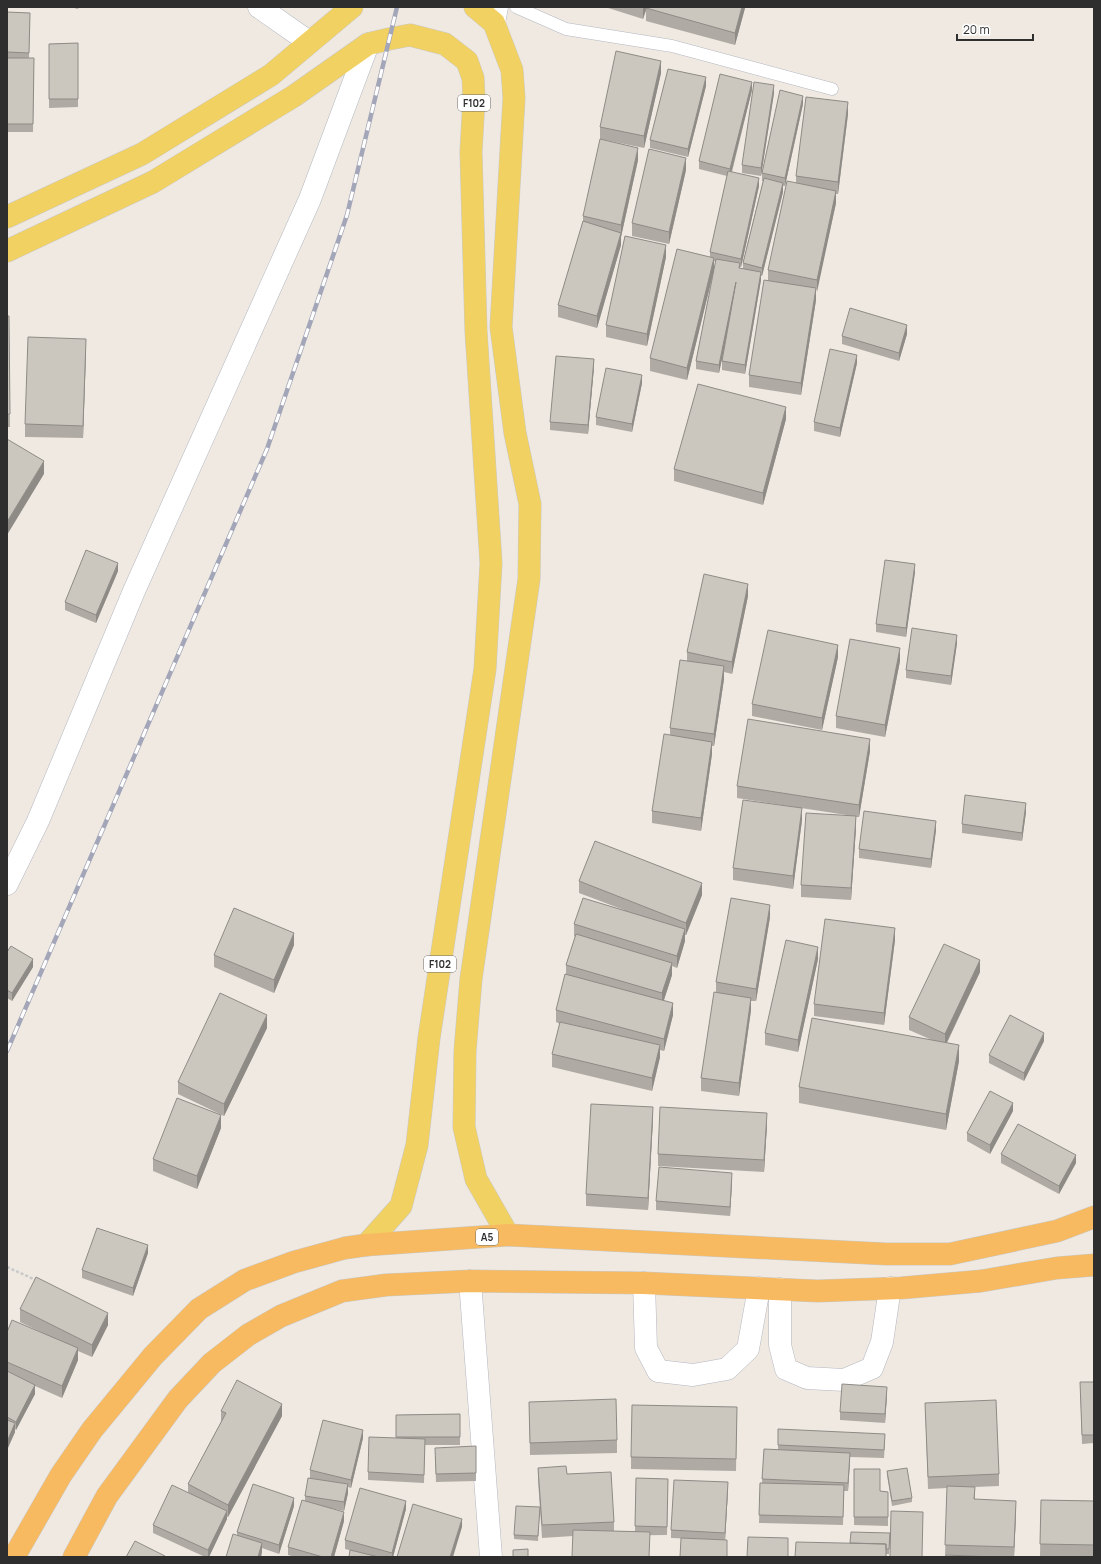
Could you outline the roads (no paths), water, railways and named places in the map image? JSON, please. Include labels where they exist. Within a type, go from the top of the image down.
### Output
[{"type":"highway","name":"A5","points":[[14,1557],[61,1475],[92,1430],[153,1356],[200,1309],[245,1280],[294,1262],[345,1248],[366,1245],[508,1235],[878,1253],[950,1254],[1057,1231],[1094,1217]]},
{"type":"highway","points":[[74,1557],[107,1496],[178,1399],[212,1363],[248,1335],[281,1316],[342,1291],[386,1285],[470,1281],[644,1283],[818,1291],[890,1288],[981,1281],[1057,1268],[1094,1265]]},
{"type":"main road","points":[[7,217],[142,154],[271,75],[352,7]]},
{"type":"main road","points":[[475,7],[495,15],[512,70],[514,98],[501,327],[515,433],[530,504],[529,579],[471,979],[465,1051],[464,1127],[476,1179],[508,1235]]},
{"type":"main road","name":"F102","points":[[7,251],[153,182],[294,96],[368,44],[410,35],[445,44],[467,61],[473,78],[474,98],[471,152],[476,331],[491,563],[485,669],[429,1038],[417,1145],[401,1206],[366,1245]]},
{"type":"street","points":[[260,7],[309,42]]},
{"type":"street","points":[[7,884],[38,821],[134,591],[310,199],[368,44]]},
{"type":"street","points":[[470,1281],[492,1557]]},
{"type":"street","points":[[644,1283],[646,1348],[658,1371],[693,1375],[727,1369],[748,1349],[770,1289]]},
{"type":"street","points":[[770,1289],[786,1369],[807,1378],[844,1380],[872,1368],[882,1342],[890,1288]]},
{"type":"lane","points":[[516,7],[566,28],[672,46],[832,89]]},
{"type":"railway","points":[[7,1051],[267,449],[347,215],[397,7]]}]
